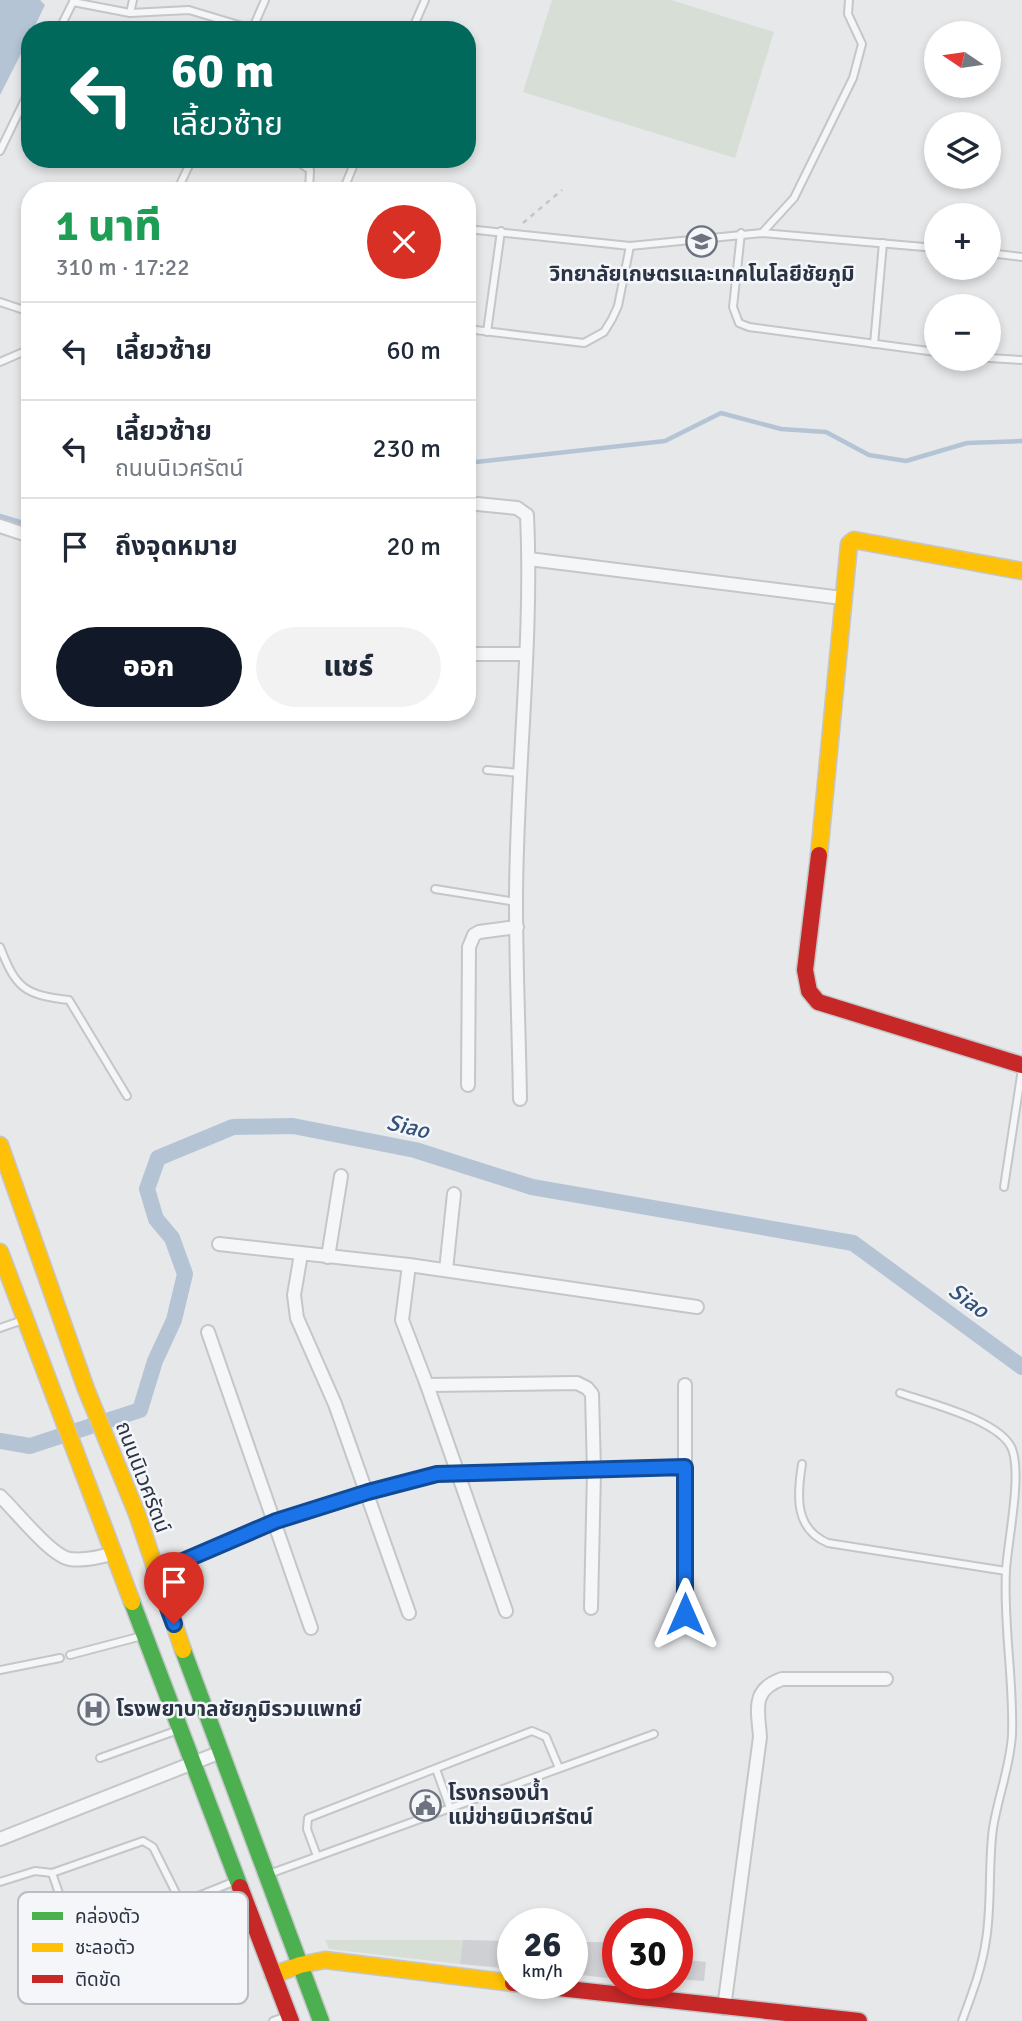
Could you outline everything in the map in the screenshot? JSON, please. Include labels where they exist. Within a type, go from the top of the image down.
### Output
[{"type":"main road","points":[[1022,571],[854,540],[846,549],[828,782],[805,971],[809,991],[818,1002],[1022,1067]]},
{"type":"main road","name":"ถนนนิเวศรัตน์","points":[[0,1145],[86,1389],[137,1514],[155,1573],[321,2021]]},
{"type":"main road","points":[[0,1252],[243,1892]]},
{"type":"main road","points":[[248,1906],[274,1975],[284,2019]]},
{"type":"main road","points":[[274,1975],[300,1965],[325,1960],[497,1981]]},
{"type":"main road","points":[[588,1992],[859,2021]]},
{"type":"street","points":[[476,504],[517,508],[527,515],[527,654],[516,902],[520,1099]]},
{"type":"street","points":[[0,526],[21,533]]},
{"type":"street","points":[[529,559],[842,598]]},
{"type":"street","points":[[476,654],[527,654]]},
{"type":"street","points":[[468,1085],[469,947],[474,935],[479,932],[517,927]]},
{"type":"street","points":[[328,1258],[341,1176]]},
{"type":"street","points":[[446,1270],[454,1194]]},
{"type":"street","points":[[219,1244],[409,1265],[697,1307]]},
{"type":"street","points":[[301,1254],[294,1295],[297,1318],[335,1404],[409,1613]]},
{"type":"street","points":[[409,1265],[400,1314],[506,1611]]},
{"type":"street","points":[[208,1332],[276,1521],[311,1628]]},
{"type":"street","points":[[427,1385],[577,1383],[592,1394],[594,1471],[591,1608]]},
{"type":"street","points":[[685,1385],[685,1614]]},
{"type":"street","points":[[155,1573],[276,1521],[437,1474],[685,1467]]},
{"type":"street","points":[[0,1496],[52,1548],[68,1559],[94,1558],[114,1553]]},
{"type":"street","points":[[724,2008],[760,1737],[758,1709],[761,1691],[768,1684],[782,1679],[886,1679]]},
{"type":"street","points":[[0,1839],[221,1752]]},
{"type":"lane","points":[[130,13],[133,0]]},
{"type":"lane","points":[[256,21],[265,0]]},
{"type":"lane","points":[[416,21],[425,0]]},
{"type":"lane","points":[[762,233],[794,198],[826,139],[853,78],[862,44],[848,14],[849,0]]},
{"type":"lane","points":[[64,21],[74,1],[130,13],[189,10],[225,21]]},
{"type":"lane","points":[[0,150],[21,107]]},
{"type":"lane","points":[[476,230],[630,246],[762,233],[924,247]]},
{"type":"lane","points":[[487,332],[501,231]]},
{"type":"lane","points":[[741,233],[733,307],[739,323],[749,327],[924,350]]},
{"type":"lane","points":[[874,344],[883,243]]},
{"type":"lane","points":[[476,330],[584,343],[604,332],[618,306],[630,246]]},
{"type":"lane","points":[[1001,254],[1022,257]]},
{"type":"lane","points":[[0,302],[21,309]]},
{"type":"lane","points":[[0,362],[21,353]]},
{"type":"lane","points":[[1001,359],[1022,360]]},
{"type":"lane","points":[[486,770],[522,774]]},
{"type":"lane","points":[[435,889],[516,902]]},
{"type":"lane","points":[[0,947],[12,977],[27,992],[69,1000],[127,1096]]},
{"type":"lane","points":[[1004,1187],[1022,1067]]},
{"type":"lane","points":[[0,1328],[25,1319]]},
{"type":"lane","points":[[900,1393],[971,1418],[1001,1434],[1012,1448],[1016,1474],[1006,1572],[1012,1735],[992,1840],[986,1938],[978,1975],[962,2021]]},
{"type":"lane","points":[[802,1464],[797,1490],[799,1508],[814,1538],[828,1544],[1006,1572]]},
{"type":"lane","points":[[70,1656],[144,1635]]},
{"type":"lane","points":[[0,1670],[60,1658]]},
{"type":"lane","points":[[100,1758],[180,1729]]},
{"type":"lane","points":[[317,1856],[307,1829],[309,1818],[532,1731],[547,1737],[559,1768]]},
{"type":"lane","points":[[267,1874],[654,1734]]},
{"type":"lane","points":[[436,1769],[450,1808]]},
{"type":"lane","points":[[0,1882],[34,1871],[52,1873],[143,1841],[153,1847],[176,1892]]},
{"type":"lane","points":[[52,1873],[59,1892]]},
{"type":"lane","points":[[208,1892],[238,1880]]},
{"type":"path","points":[[512,232],[562,190]]},
{"type":"shaded area","points":[[552,0],[671,0],[774,32],[735,158],[523,92]]},
{"type":"shaded area","points":[[325,1940],[463,1940],[460,1964],[329,1949]]},
{"type":"water","points":[[0,0],[40,0],[45,5],[37,21],[21,21],[21,54],[0,95]]},
{"type":"building","points":[[463,1940],[497,1941],[497,1967],[460,1964]]},
{"type":"building","points":[[588,1942],[602,1942],[602,1977],[588,1976]]},
{"type":"building","points":[[693,1961],[706,1962],[704,1981],[693,1980]]},
{"type":"waterway","points":[[476,462],[665,441],[721,413],[781,429],[826,432],[869,455],[906,461],[967,443],[1022,441]]},
{"type":"waterway","points":[[0,516],[21,522]]},
{"type":"waterway","name":"Siao","points":[[0,1441],[30,1446],[140,1410],[155,1361],[174,1320],[185,1274],[172,1238],[156,1219],[147,1189],[158,1158],[233,1127],[293,1126],[415,1150],[532,1187],[853,1243],[1022,1367]]},
{"type":"traffic: fast","points":[[132,1602],[240,1887]]},
{"type":"traffic: fast","points":[[183,1650],[321,2021]]},
{"type":"traffic: slow","points":[[819,855],[849,544],[854,540],[1022,571]]},
{"type":"traffic: slow","points":[[0,1145],[86,1389],[137,1514],[183,1650]]},
{"type":"traffic: slow","points":[[0,1252],[132,1602]]},
{"type":"traffic: slow","points":[[273,1975],[300,1965],[325,1960],[497,1981]]},
{"type":"traffic: jam","points":[[819,855],[805,970],[809,991],[818,1002],[1022,1065]]},
{"type":"traffic: jam","points":[[240,1887],[242,1892]]},
{"type":"traffic: jam","points":[[248,1908],[291,2021]]},
{"type":"traffic: jam","points":[[588,1991],[859,2021]]},
{"type":"place","name":"วิทยาลัยเกษตรและเทคโนโลยีชัยภูมิ","points":[[702,242]]},
{"type":"place","name":"โรงพยาบาลชัยภูมิรวมแพทย์","points":[[93,1709]]},
{"type":"place","name":"โรงกรองน้ำ แม่ข่ายนิเวศรัตน์","points":[[425,1805]]},
{"type":"route","points":[[174,1624],[155,1573],[276,1521],[368,1492],[437,1474],[685,1467],[685,1614]]}]
